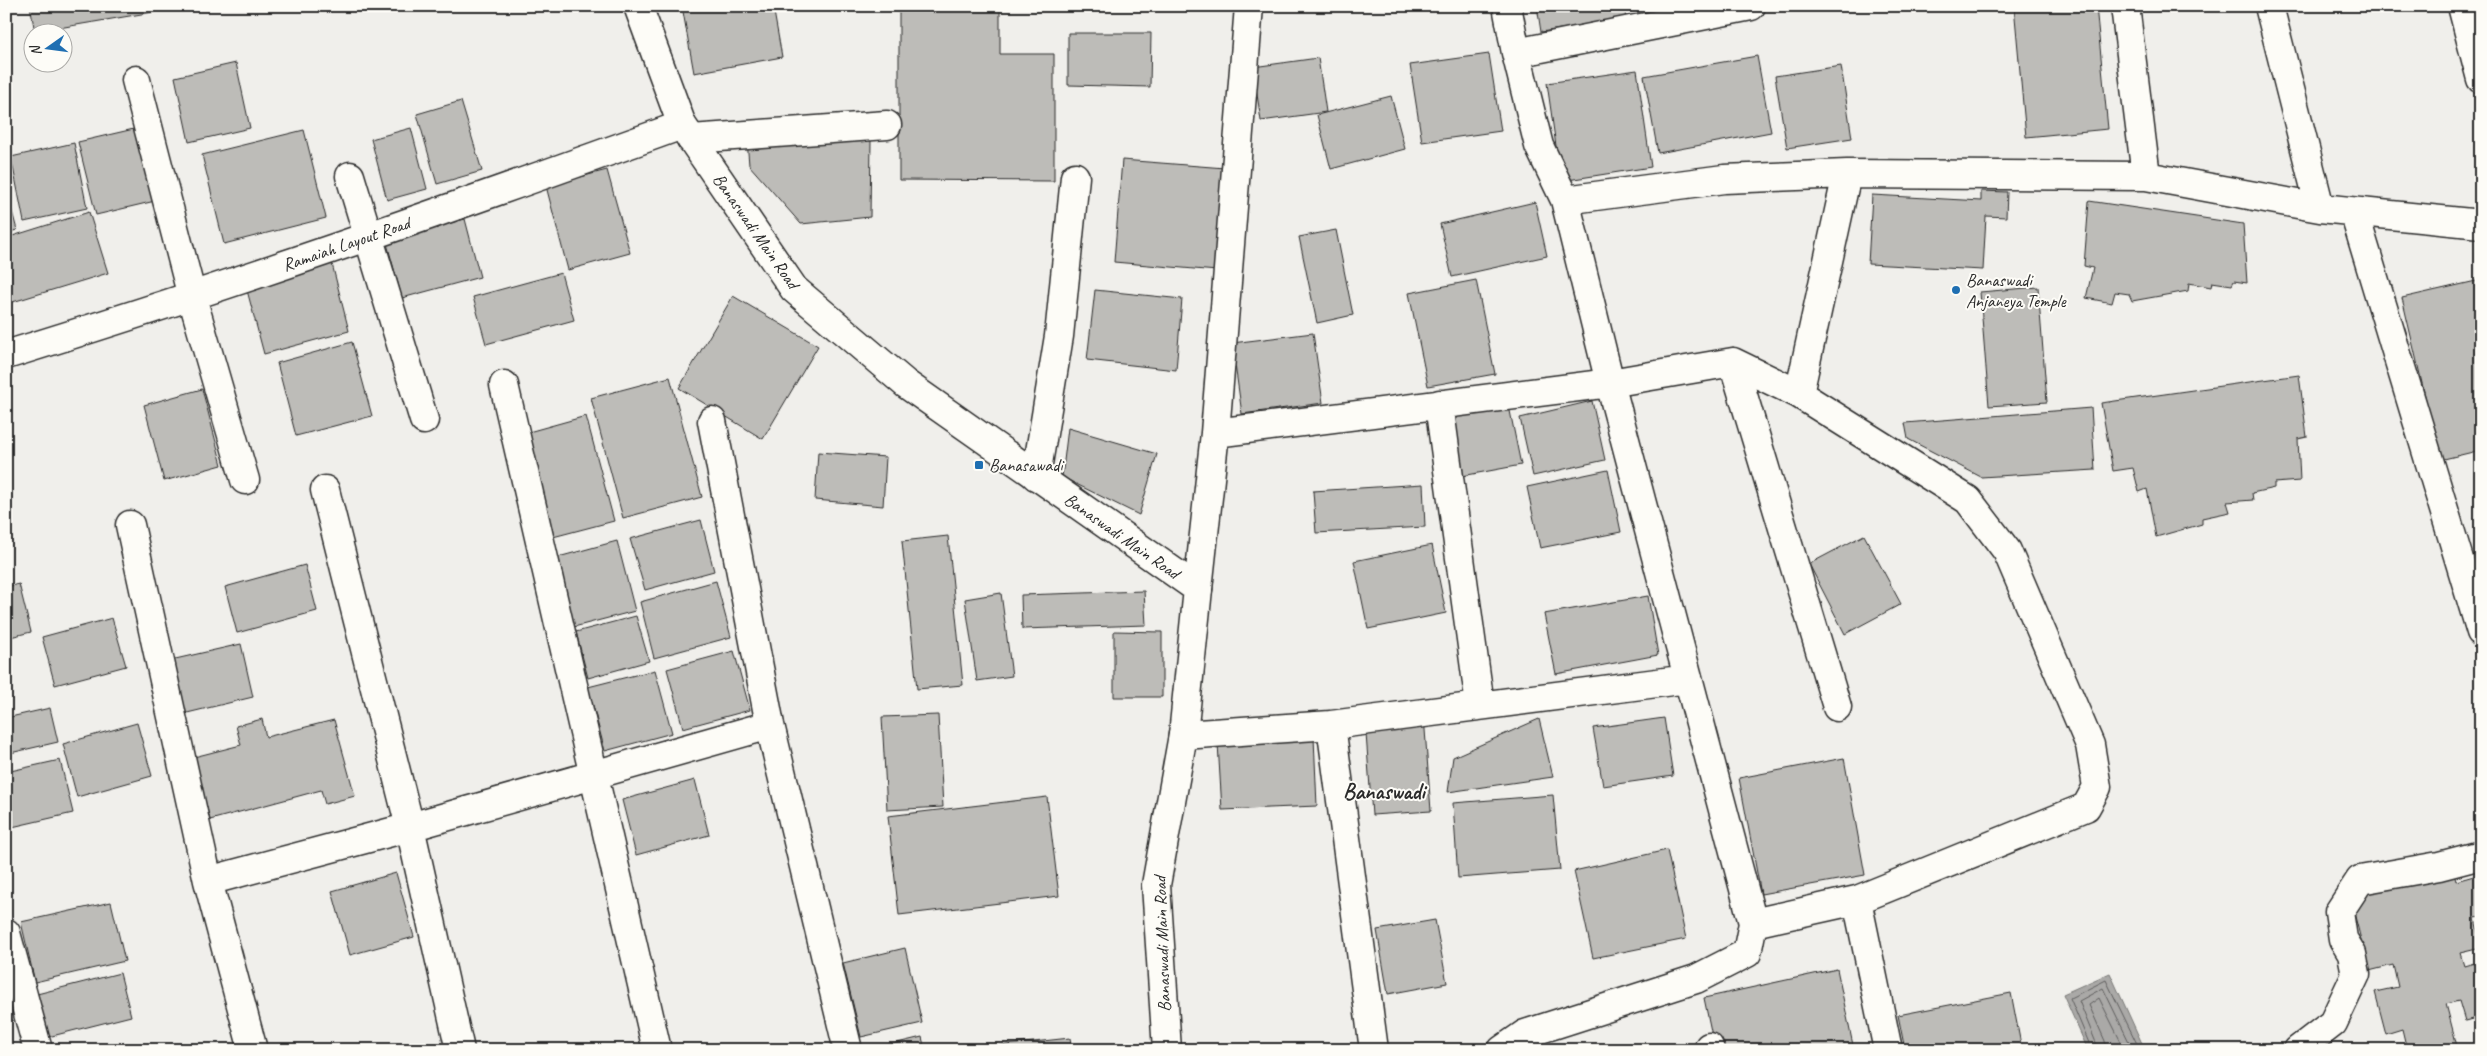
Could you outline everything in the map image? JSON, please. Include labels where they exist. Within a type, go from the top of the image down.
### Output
[{"type":"street","name":"Banaswadi Main Road","points":[[638,6],[687,132],[794,289],[906,384],[1198,589],[1183,735],[1156,885],[1167,1050]]},
{"type":"street","points":[[1198,589],[1215,434],[1249,6]]},
{"type":"street","points":[[1502,1050],[1525,1034],[1704,974],[1747,953],[1753,923],[1610,383],[1565,200],[1539,146],[1516,53],[1507,6]]},
{"type":"street","points":[[1516,53],[1751,6]]},
{"type":"street","points":[[2125,6],[2146,176]]},
{"type":"street","points":[[2269,6],[2320,208]]},
{"type":"street","points":[[2462,6],[2481,79]]},
{"type":"street","points":[[136,80],[192,296],[245,480]]},
{"type":"street","name":"Ramaiah Layout Road","points":[[6,355],[192,296],[687,132],[886,125]]},
{"type":"street","points":[[1565,200],[1724,179],[1847,174],[2146,176],[2320,208],[2481,224]]},
{"type":"street","points":[[1799,394],[1847,174]]},
{"type":"street","points":[[350,176],[424,420]]},
{"type":"street","points":[[1036,476],[1059,336],[1075,177]]},
{"type":"street","points":[[2354,212],[2481,632]]},
{"type":"street","points":[[1215,434],[1610,383],[1733,362],[1799,394],[1968,500],[2007,551],[2090,745],[2097,787],[2086,807],[1857,900],[1753,923]]},
{"type":"street","points":[[1733,362],[1837,708]]},
{"type":"street","points":[[504,385],[657,1050]]},
{"type":"street","points":[[1439,404],[1480,705]]},
{"type":"street","points":[[712,421],[770,725],[848,1050]]},
{"type":"street","points":[[325,490],[410,827],[460,1050]]},
{"type":"street","points":[[130,525],[208,881],[253,1050]]},
{"type":"street","points":[[1183,735],[1331,725],[1688,678]]},
{"type":"street","points":[[208,881],[410,827],[770,725]]},
{"type":"street","points":[[1331,725],[1374,1050]]},
{"type":"street","points":[[2298,1050],[2333,1023],[2356,974],[2352,954],[2343,939],[2339,912],[2360,880],[2439,866],[2481,855]]},
{"type":"street","points":[[1857,900],[1888,1050]]},
{"type":"street","points":[[6,933],[38,1050]]},
{"type":"water","points":[[2110,973],[2145,1050],[2088,1050],[2063,994]]},
{"type":"building","points":[[30,6],[158,6],[159,11],[72,26],[72,22],[33,22]]},
{"type":"building","points":[[682,6],[773,6],[782,57],[694,73]]},
{"type":"building","points":[[899,6],[1000,6],[1000,54],[1054,54],[1054,181],[899,180]]},
{"type":"building","points":[[1537,6],[1624,6],[1626,19],[1541,32]]},
{"type":"building","points":[[2014,6],[2096,6],[2108,129],[2026,137]]},
{"type":"building","points":[[1068,33],[1151,33],[1150,87],[1068,85]]},
{"type":"building","points":[[1489,54],[1501,131],[1422,142],[1410,65]]},
{"type":"building","points":[[1757,56],[1771,132],[1658,153],[1644,76]]},
{"type":"building","points":[[1318,58],[1326,112],[1261,121],[1253,67]]},
{"type":"building","points":[[236,63],[250,128],[189,142],[175,77]]},
{"type":"building","points":[[1841,66],[1852,138],[1787,148],[1775,76]]},
{"type":"building","points":[[1637,70],[1651,167],[1561,181],[1547,83]]},
{"type":"building","points":[[1391,96],[1405,149],[1331,169],[1317,115]]},
{"type":"building","points":[[461,101],[482,171],[437,184],[417,114]]},
{"type":"building","points":[[138,128],[155,201],[96,215],[78,142]]},
{"type":"building","points":[[411,128],[427,189],[387,200],[371,139]]},
{"type":"building","points":[[304,130],[326,218],[224,244],[202,155]]},
{"type":"building","points":[[792,138],[871,140],[870,217],[801,224],[749,165],[747,140]]},
{"type":"building","points":[[74,143],[87,208],[24,222],[11,157]]},
{"type":"building","points":[[1122,160],[1225,168],[1217,271],[1114,262]]},
{"type":"building","points":[[607,170],[630,253],[568,270],[546,186]]},
{"type":"building","points":[[6,189],[17,230],[6,233]]},
{"type":"building","points":[[1981,191],[2007,192],[2006,217],[1986,216],[1983,270],[1868,264],[1872,195],[1981,201]]},
{"type":"building","points":[[2089,201],[2243,224],[2247,283],[2234,281],[2232,285],[2212,282],[2211,287],[2189,283],[2188,291],[2132,301],[2129,294],[2115,292],[2112,303],[2086,298],[2093,268],[2084,266]]},
{"type":"building","points":[[1535,202],[1547,256],[1452,277],[1440,224]]},
{"type":"building","points":[[89,212],[108,273],[6,304],[6,238]]},
{"type":"building","points":[[465,219],[480,277],[402,298],[386,240]]},
{"type":"building","points":[[1336,230],[1353,315],[1317,323],[1299,237]]},
{"type":"building","points":[[330,256],[349,331],[264,354],[244,279]]},
{"type":"building","points":[[561,273],[574,320],[486,344],[473,297]]},
{"type":"building","points":[[1476,280],[1495,374],[1428,386],[1409,293]]},
{"type":"building","points":[[2476,281],[2481,299],[2481,450],[2440,460],[2402,298]]},
{"type":"building","points":[[2038,287],[2047,402],[1989,406],[1980,292]]},
{"type":"building","points":[[1095,290],[1182,299],[1176,370],[1087,360]]},
{"type":"building","points":[[733,296],[818,346],[763,439],[679,388]]},
{"type":"building","points":[[1313,333],[1323,403],[1242,414],[1232,343]]},
{"type":"building","points":[[352,342],[372,416],[296,436],[277,363]]},
{"type":"building","points":[[2299,375],[2307,437],[2298,439],[2300,481],[2274,483],[2274,488],[2252,493],[2253,500],[2227,502],[2230,512],[2202,518],[2202,524],[2156,537],[2147,489],[2139,492],[2133,468],[2113,471],[2101,403]]},
{"type":"building","points":[[670,377],[702,497],[623,518],[591,398]]},
{"type":"building","points":[[202,389],[222,465],[164,481],[144,405]]},
{"type":"building","points":[[1592,401],[1605,460],[1533,476],[1520,418]]},
{"type":"building","points":[[1509,406],[1521,465],[1462,476],[1450,417]]},
{"type":"building","points":[[2091,408],[2095,470],[1981,477],[1908,439],[1905,423]]},
{"type":"building","points":[[586,416],[614,521],[553,537],[525,433]]},
{"type":"building","points":[[1068,428],[1157,454],[1139,515],[1062,477]]},
{"type":"building","points":[[818,452],[886,457],[883,506],[815,500]]},
{"type":"building","points":[[1608,470],[1621,532],[1540,548],[1527,487]]},
{"type":"building","points":[[1423,484],[1425,527],[1316,533],[1313,491]]},
{"type":"building","points":[[701,520],[714,571],[645,590],[630,539]]},
{"type":"building","points":[[1864,535],[1901,604],[1845,634],[1809,564]]},
{"type":"building","points":[[948,536],[963,685],[917,689],[902,541]]},
{"type":"building","points":[[617,541],[635,611],[570,628],[551,559]]},
{"type":"building","points":[[1432,545],[1446,613],[1368,629],[1354,561]]},
{"type":"building","points":[[305,565],[317,611],[237,633],[225,587]]},
{"type":"building","points":[[716,581],[731,637],[654,658],[640,602]]},
{"type":"building","points":[[19,584],[31,632],[6,638],[6,587]]},
{"type":"building","points":[[1144,591],[1146,625],[1022,629],[1021,595]]},
{"type":"building","points":[[1001,593],[1012,676],[977,681],[965,599]]},
{"type":"building","points":[[1648,596],[1658,655],[1556,674],[1544,614]]},
{"type":"building","points":[[636,616],[649,661],[588,678],[576,632]]},
{"type":"building","points":[[112,618],[126,666],[55,685],[42,637]]},
{"type":"building","points":[[1114,631],[1162,632],[1162,697],[1114,697]]},
{"type":"building","points":[[241,644],[253,697],[183,714],[171,660]]},
{"type":"building","points":[[734,651],[750,710],[683,728],[667,669]]},
{"type":"building","points":[[655,670],[672,733],[605,751],[588,687]]},
{"type":"building","points":[[50,708],[58,742],[6,754],[6,718]]},
{"type":"building","points":[[938,715],[943,807],[887,810],[882,717]]},
{"type":"building","points":[[1424,716],[1431,811],[1372,815],[1365,720]]},
{"type":"building","points":[[1664,718],[1673,776],[1603,786],[1593,728]]},
{"type":"building","points":[[262,719],[266,737],[334,720],[355,796],[325,804],[321,790],[210,820],[194,757],[241,745],[236,726]]},
{"type":"building","points":[[1539,719],[1553,777],[1448,792],[1453,757]]},
{"type":"building","points":[[137,723],[152,776],[77,797],[63,744]]},
{"type":"building","points":[[1314,738],[1317,806],[1222,810],[1218,743]]},
{"type":"building","points":[[1844,758],[1865,875],[1761,894],[1739,778]]},
{"type":"building","points":[[60,760],[73,813],[12,827],[6,802],[6,772]]},
{"type":"building","points":[[695,780],[709,835],[636,855],[622,800]]},
{"type":"building","points":[[1553,795],[1560,870],[1458,878],[1453,803]]},
{"type":"building","points":[[1047,797],[1059,896],[899,915],[888,816]]},
{"type":"building","points":[[1667,850],[1686,939],[1593,958],[1574,871]]},
{"type":"building","points":[[2453,870],[2456,881],[2481,874],[2481,917],[2475,918],[2481,948],[2460,953],[2464,966],[2481,961],[2481,1036],[2476,1018],[2465,1021],[2459,1001],[2446,1004],[2458,1050],[2407,1050],[2402,1029],[2386,1034],[2375,992],[2398,987],[2393,965],[2369,971],[2350,897]]},
{"type":"building","points":[[396,873],[414,937],[350,955],[332,891]]},
{"type":"building","points":[[111,902],[125,961],[35,982],[21,922]]},
{"type":"building","points":[[1435,920],[1447,983],[1388,994],[1377,930]]},
{"type":"building","points":[[905,948],[922,1023],[861,1037],[843,963]]},
{"type":"building","points":[[1837,969],[1854,1050],[1715,1050],[1704,998]]},
{"type":"building","points":[[120,973],[131,1016],[48,1037],[37,994]]},
{"type":"building","points":[[2011,993],[2022,1050],[1905,1050],[1898,1015]]},
{"type":"building","points":[[922,1037],[925,1050],[868,1050]]},
{"type":"building","points":[[1070,1038],[1072,1050],[997,1050],[997,1046]]},
{"type":"building","points":[[144,1044],[145,1050],[121,1050]]},
{"type":"place","name":"Banaswadi Anjaneya Temple","points":[[1956,290]]},
{"type":"place","name":"Banasawadi","points":[[979,465]]},
{"type":"district","name":"Banaswadi","points":[[1384,791]]}]
